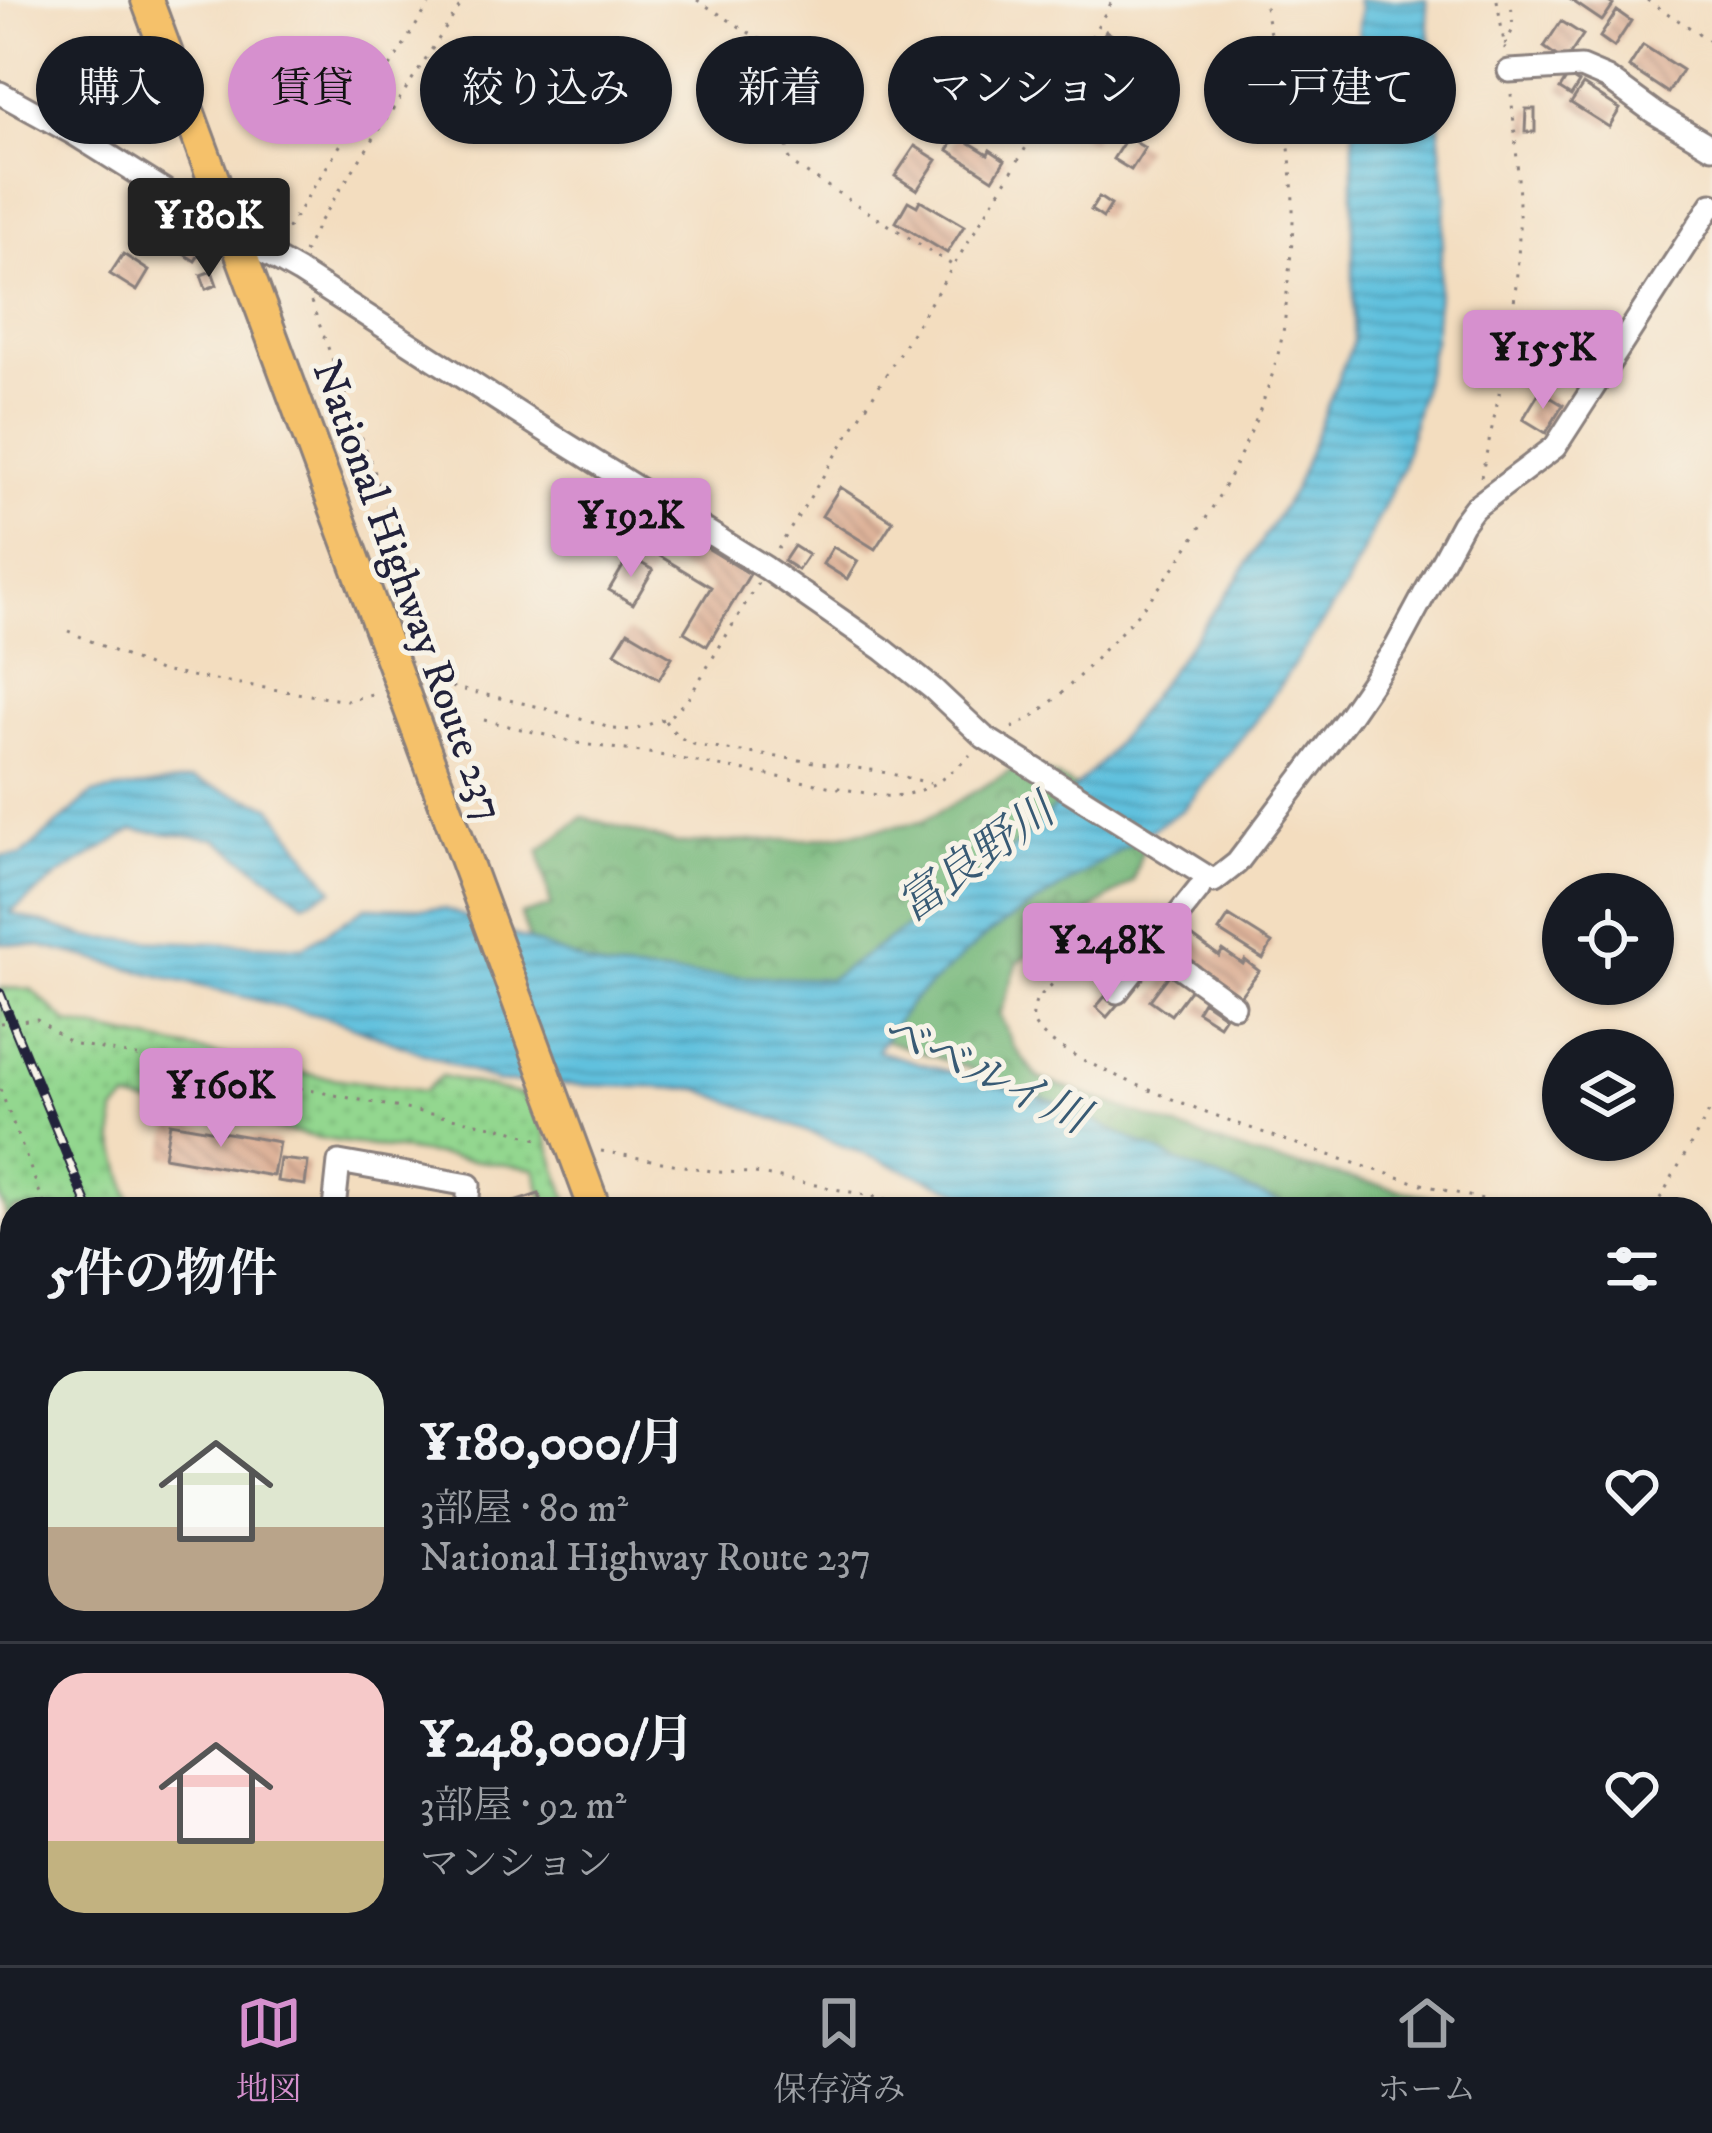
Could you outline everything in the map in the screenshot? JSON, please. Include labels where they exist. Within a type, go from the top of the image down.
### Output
[{"type":"highway","name":"National Highway Route 237","points":[[147,0],[467,862],[560,1133],[589,1197]]},
{"type":"street","points":[[1508,71],[1581,67],[1607,78],[1712,147]]},
{"type":"street","points":[[0,93],[299,272],[766,568],[884,650],[990,740],[1199,880],[1214,881],[1237,863],[1334,736],[1396,647],[1474,508],[1555,447],[1712,203]]},
{"type":"street","points":[[1117,992],[1199,880]]},
{"type":"street","points":[[1152,947],[1234,1006]]},
{"type":"street","points":[[335,1197],[339,1162],[469,1185],[468,1197]]},
{"type":"path","points":[[272,257],[433,0]]},
{"type":"path","points":[[409,564],[299,272],[316,225],[464,0]]},
{"type":"path","points":[[697,0],[826,81],[787,144],[794,165],[954,266]]},
{"type":"path","points":[[484,719],[581,744],[882,796],[911,796],[960,766],[990,740],[1030,719],[1063,692],[1143,608],[1192,543],[1237,460],[1266,393],[1282,336],[1293,219],[1290,160],[1264,0]]},
{"type":"path","points":[[1474,508],[1511,326],[1519,238],[1519,176],[1497,0]]},
{"type":"path","points":[[1505,46],[1513,29],[1511,0]]},
{"type":"path","points":[[1647,0],[1712,42]]},
{"type":"path","points":[[664,719],[676,736],[699,746],[878,771],[933,784]]},
{"type":"path","points":[[1160,905],[1036,1001],[1033,1021],[1045,1040],[1145,1089],[1404,1178],[1483,1197]]},
{"type":"path","points":[[0,1023],[37,1019],[71,1043],[507,1129],[560,1133]]},
{"type":"path","points":[[0,1089],[41,1197]]},
{"type":"path","points":[[1661,1197],[1712,1107]]},
{"type":"path","points":[[589,1149],[717,1172],[755,1173],[875,1197]]},
{"type":"green space","points":[[1026,762],[1150,824],[1133,881],[1018,962],[1000,1015],[1014,1047],[1038,1078],[1255,1156],[1431,1197],[1216,1197],[974,1070],[878,1038],[560,963],[530,942],[521,915],[551,906],[539,851],[583,817],[677,844],[812,839],[922,822]]},
{"type":"green space","points":[[0,988],[31,989],[68,1023],[318,1076],[424,1091],[442,1076],[534,1098],[566,1197],[543,1197],[535,1169],[330,1140],[127,1100],[115,1112],[114,1139],[129,1197],[0,1197]]},
{"type":"water","points":[[1357,0],[1426,0],[1430,36],[1359,36]]},
{"type":"water","points":[[1353,144],[1441,144],[1446,197],[1434,340],[1402,468],[1346,588],[1259,716],[1184,809],[988,934],[909,1004],[877,1051],[1055,1102],[1183,1164],[1266,1197],[974,1197],[699,1089],[498,1082],[336,1020],[41,946],[0,943],[0,856],[21,856],[92,794],[192,780],[271,806],[333,890],[304,902],[216,839],[133,830],[59,875],[10,913],[91,938],[303,947],[366,907],[445,909],[605,970],[830,979],[994,867],[1102,761],[1235,583],[1294,489],[1353,341]]},
{"type":"building","points":[[1571,0],[1606,0],[1613,5],[1602,21]]},
{"type":"building","points":[[1617,11],[1631,21],[1614,47],[1600,37]]},
{"type":"building","points":[[1561,21],[1583,35],[1565,62],[1544,47]]},
{"type":"building","points":[[1643,45],[1682,70],[1668,93],[1629,67]]},
{"type":"building","points":[[1568,76],[1579,83],[1571,96],[1560,89]]},
{"type":"building","points":[[1583,85],[1620,109],[1609,127],[1571,103]]},
{"type":"building","points":[[1526,109],[1535,109],[1535,132],[1525,132]]},
{"type":"building","points":[[952,144],[972,144],[1005,160],[993,179],[948,150]]},
{"type":"building","points":[[1123,144],[1145,148],[1131,170],[1113,159]]},
{"type":"building","points":[[915,146],[937,160],[917,190],[895,176]]},
{"type":"building","points":[[1099,197],[1111,205],[1103,218],[1091,210]]},
{"type":"building","points":[[920,200],[964,226],[947,253],[896,222],[908,201],[917,206]]},
{"type":"building","points":[[148,207],[189,229],[185,236],[204,247],[195,261],[135,227]]},
{"type":"building","points":[[123,254],[149,271],[137,291],[110,274]]},
{"type":"building","points":[[212,271],[217,285],[206,289],[201,275]]},
{"type":"building","points":[[1540,391],[1563,405],[1546,433],[1523,419]]},
{"type":"building","points":[[840,487],[893,521],[875,549],[822,516]]},
{"type":"building","points":[[676,529],[750,574],[707,646],[684,632],[711,587],[660,556]]},
{"type":"building","points":[[794,546],[808,555],[798,570],[784,561]]},
{"type":"building","points":[[833,547],[858,561],[847,579],[823,564]]},
{"type":"building","points":[[629,556],[653,570],[633,604],[609,590]]},
{"type":"building","points":[[628,631],[672,657],[659,679],[615,652]]},
{"type":"building","points":[[1229,916],[1272,943],[1263,959],[1219,931]]},
{"type":"building","points":[[1189,934],[1219,956],[1223,950],[1259,971],[1238,999],[1175,953]]},
{"type":"building","points":[[1172,971],[1192,987],[1171,1015],[1150,1000]]},
{"type":"building","points":[[1108,993],[1119,1003],[1107,1017],[1096,1007]]},
{"type":"building","points":[[1203,1001],[1225,1016],[1219,1025],[1197,1011]]},
{"type":"building","points":[[170,1123],[279,1142],[273,1176],[164,1157]]},
{"type":"building","points":[[280,1159],[308,1162],[305,1185],[277,1181]]},
{"type":"railway","points":[[0,993],[84,1197]]},
{"type":"water label","name":"富良野川","points":[[975,857]]},
{"type":"water label","name":"ベベルイ川","points":[[985,1072]]}]
